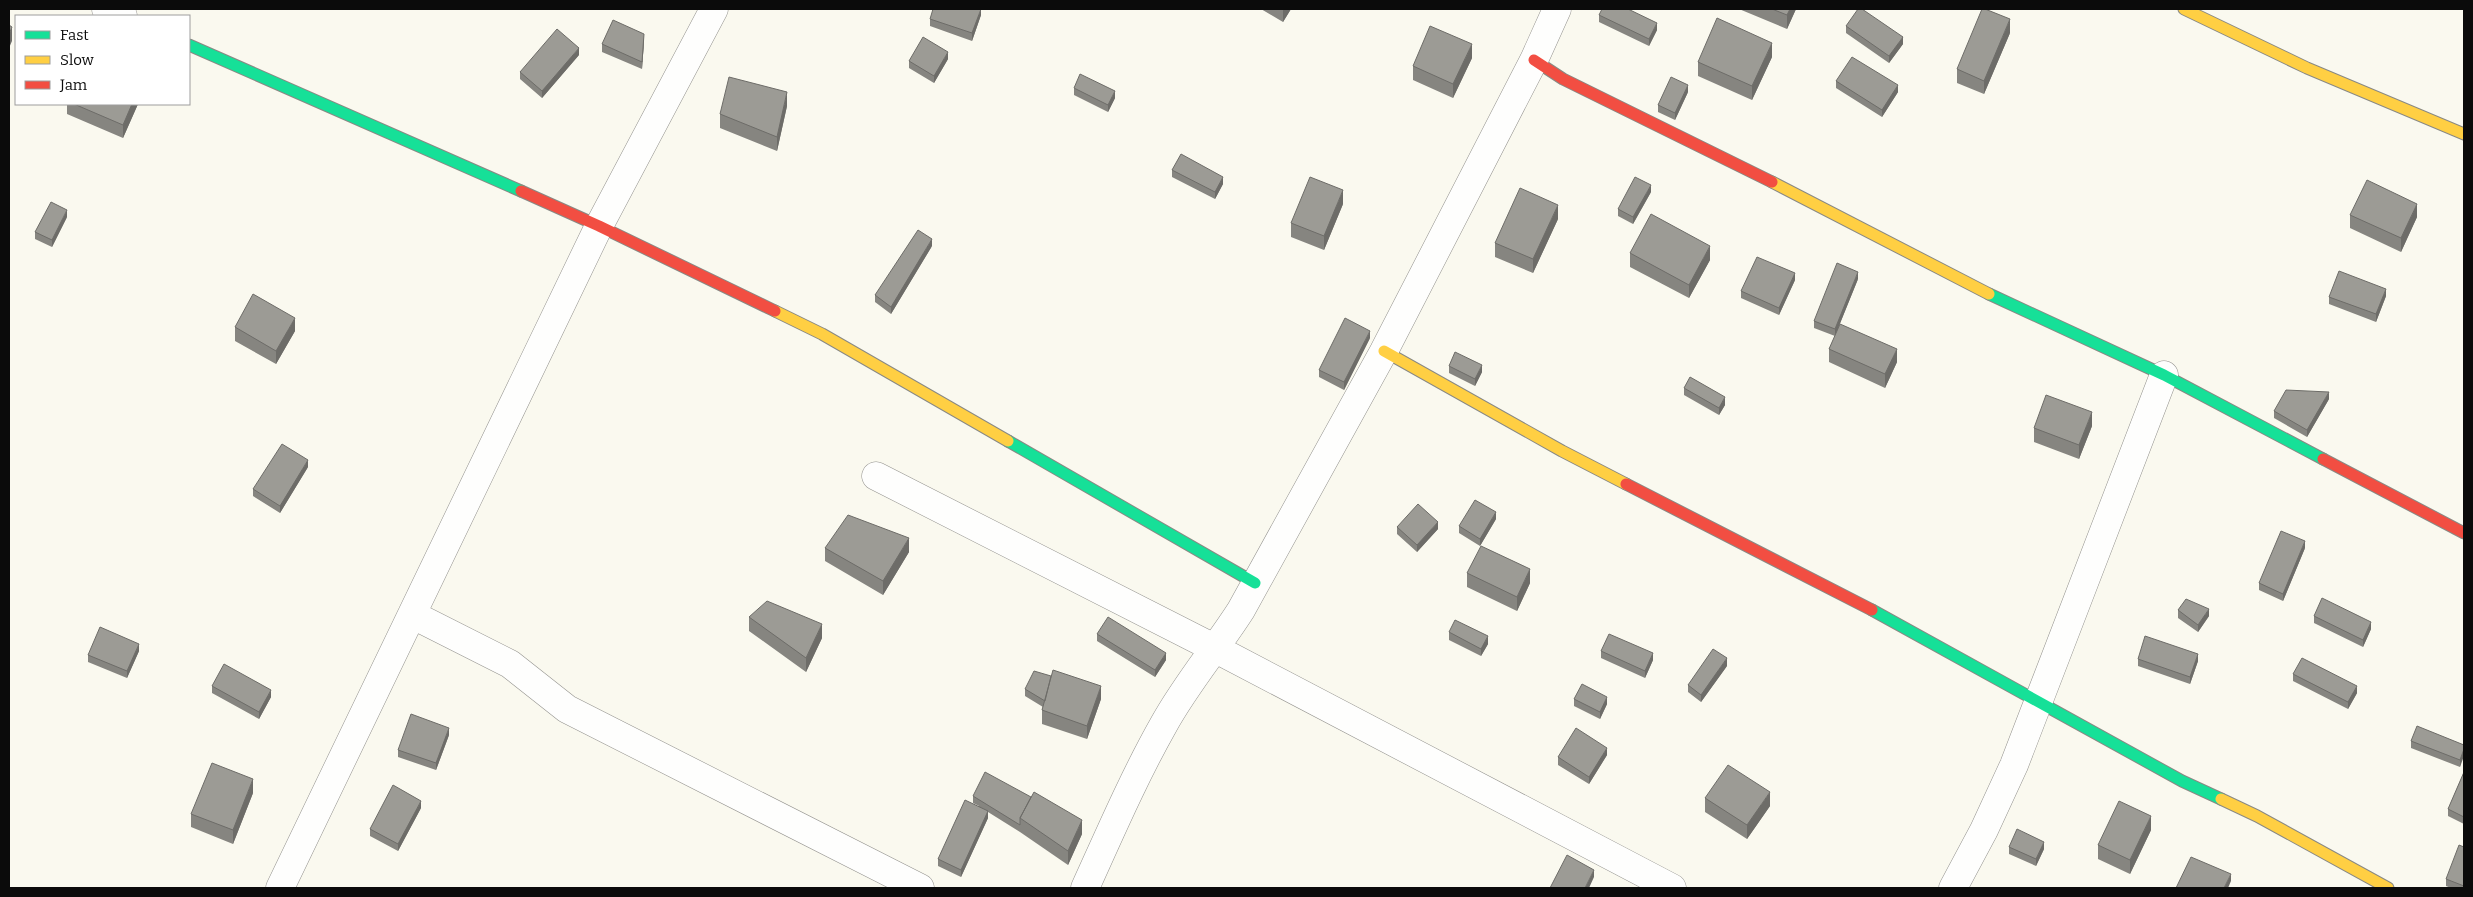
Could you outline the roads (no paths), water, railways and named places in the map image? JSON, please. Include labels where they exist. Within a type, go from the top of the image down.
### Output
[{"type":"street","points":[[106,9],[121,15]]},
{"type":"street","points":[[280,888],[599,226],[714,9]]},
{"type":"street","points":[[1085,888],[1122,805],[1164,723],[1241,610],[1384,351],[1534,60],[1557,9]]},
{"type":"street","points":[[2184,9],[2307,68],[2464,134]]},
{"type":"street","points":[[190,45],[599,226],[822,334],[1255,583]]},
{"type":"street","points":[[1534,60],[1563,79],[1736,164],[1968,284],[2164,375],[2464,533]]},
{"type":"street","points":[[1384,351],[1562,451],[1914,631],[2182,782],[2257,816],[2388,888]]},
{"type":"street","points":[[1954,888],[1988,822],[2014,765],[2164,375]]},
{"type":"street","points":[[876,476],[1216,649],[1672,888]]},
{"type":"street","points":[[413,615],[510,664],[567,709],[920,888]]}]
